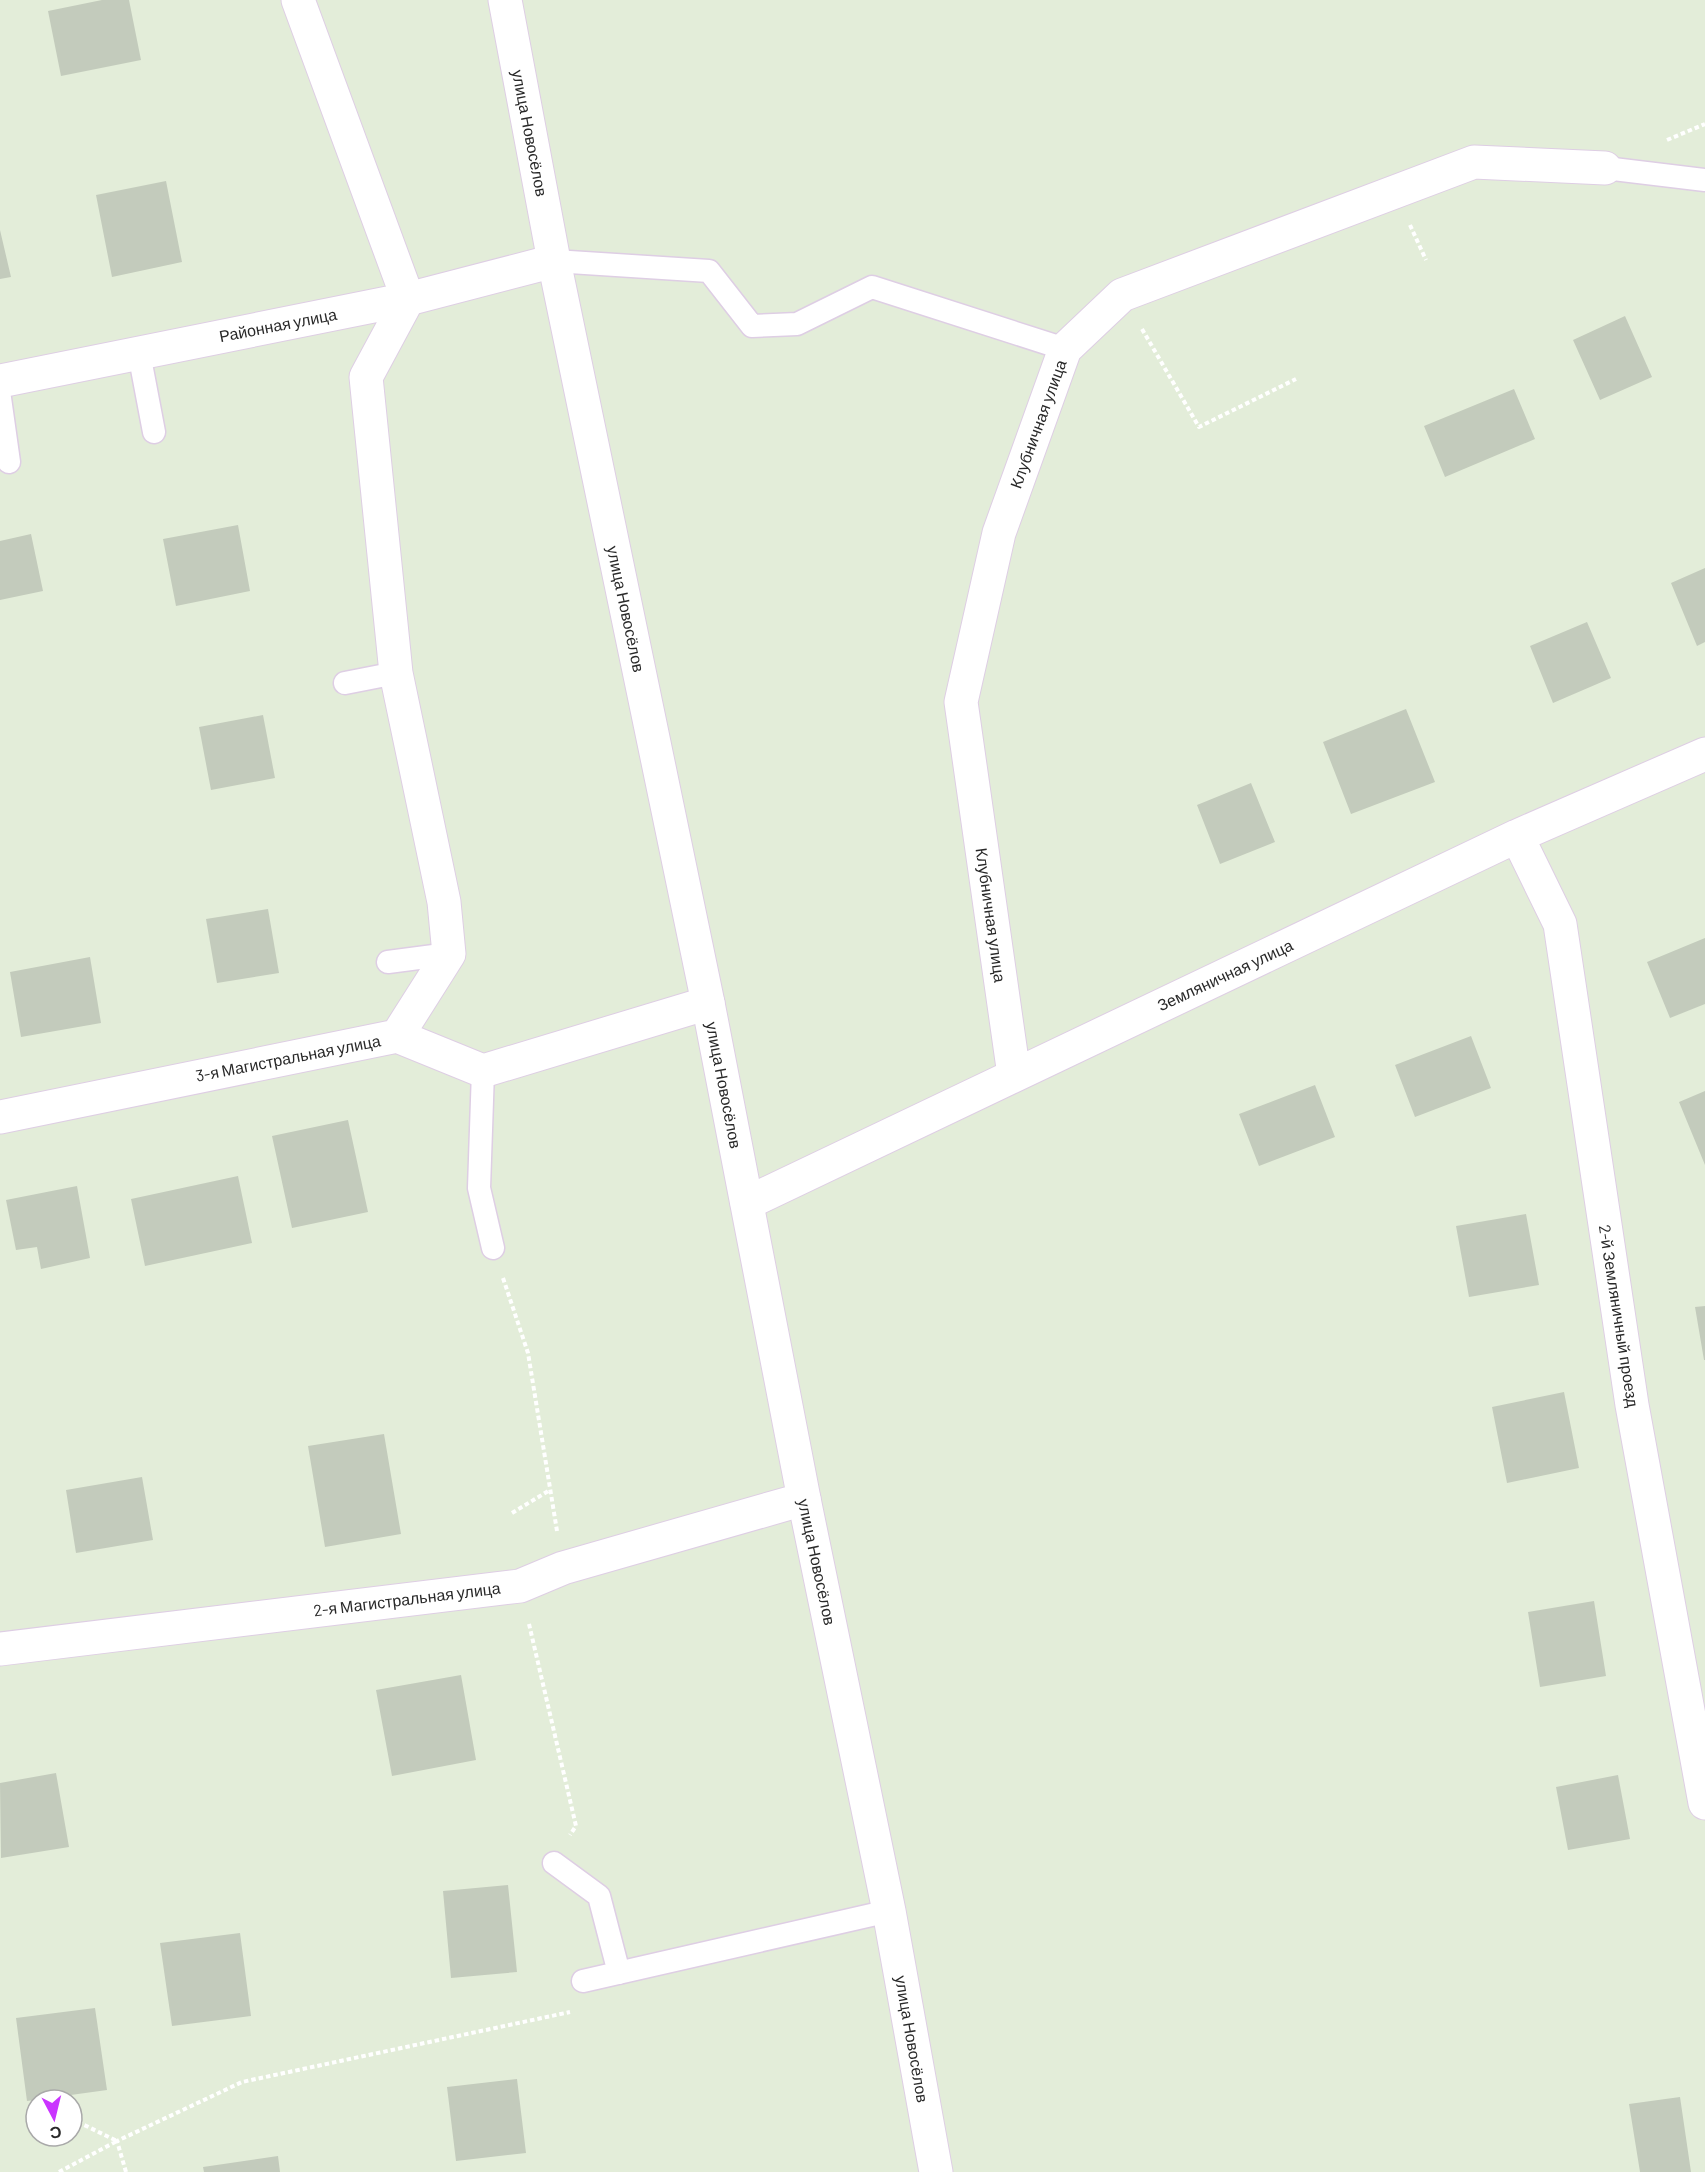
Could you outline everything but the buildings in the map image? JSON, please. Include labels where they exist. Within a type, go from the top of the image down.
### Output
[{"type":"street","points":[[298,0],[408,299],[366,377],[396,673],[444,902],[449,954],[397,1036]]},
{"type":"street","name":"улица Новосёлов","points":[[505,0],[554,261],[708,1002],[804,1499],[889,1911],[936,2172]]},
{"type":"street","name":"Клубничная улица","points":[[1014,1076],[961,702],[999,534],[1065,349],[1122,295],[1474,162],[1605,168]]},
{"type":"street","name":"Районная улица","points":[[0,381],[408,299],[554,261]]},
{"type":"street","name":"Земляничная улица","points":[[747,1203],[1517,836],[1705,754]]},
{"type":"street","name":"2-й Земляничный проезд","points":[[1517,836],[1560,924],[1632,1405],[1705,1803]]},
{"type":"street","points":[[483,1071],[708,1002]]},
{"type":"street","name":"3-я Магистральная улица","points":[[0,1117],[397,1036],[483,1071]]},
{"type":"street","name":"2-я Магистральная улица","points":[[0,1649],[520,1586],[563,1568],[804,1499]]},
{"type":"lane","points":[[1605,168],[1705,180]]},
{"type":"lane","points":[[554,261],[710,271],[752,326],[797,324],[872,287],[1065,349]]},
{"type":"lane","points":[[139,353],[154,432]]},
{"type":"lane","points":[[0,398],[9,462]]},
{"type":"lane","points":[[345,683],[396,673]]},
{"type":"lane","points":[[388,962],[449,954]]},
{"type":"lane","points":[[483,1071],[479,1188],[493,1248]]},
{"type":"lane","points":[[554,1863],[599,1896],[619,1973]]},
{"type":"lane","points":[[583,1981],[889,1911]]},
{"type":"path","points":[[1122,295],[1199,427],[1296,379]]},
{"type":"path","points":[[493,1248],[528,1353],[563,1568]]},
{"type":"path","points":[[512,1513],[550,1490]]},
{"type":"path","points":[[520,1586],[576,1826],[554,1863]]},
{"type":"path","points":[[59,2172],[117,2141],[242,2082],[574,2011],[583,1981]]},
{"type":"path","points":[[84,2125],[117,2141],[126,2172]]}]
